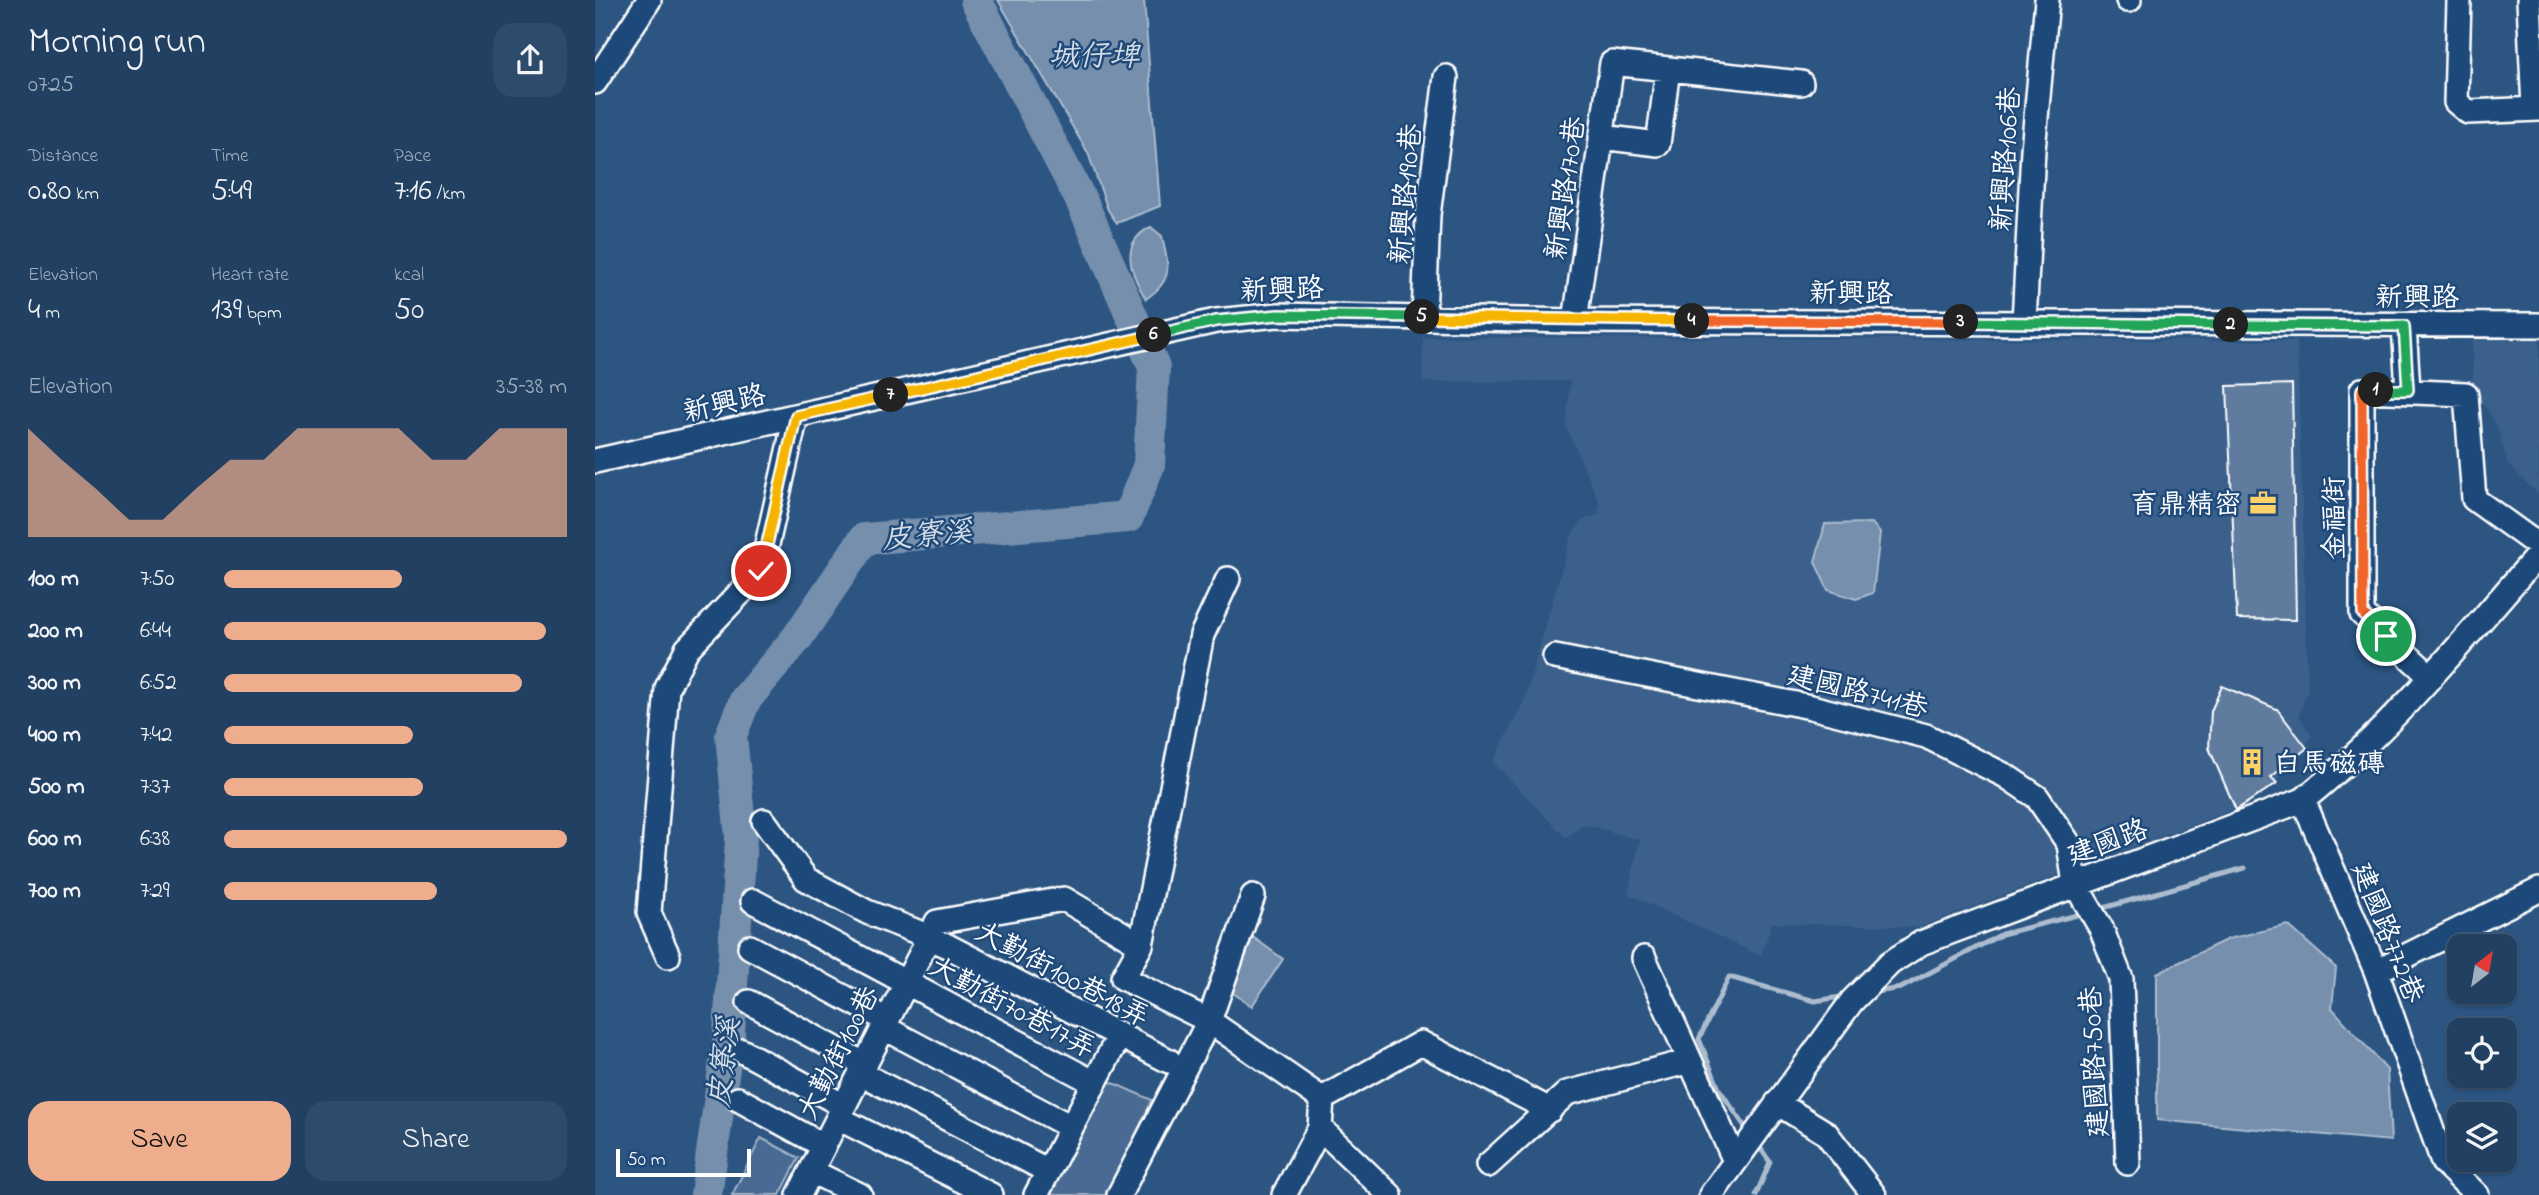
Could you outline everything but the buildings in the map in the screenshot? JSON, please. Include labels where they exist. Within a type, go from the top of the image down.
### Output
[{"type":"street","points":[[595,82],[649,0]]},
{"type":"street","name":"新興路106巷","points":[[2024,322],[2033,150],[2047,0]]},
{"type":"street","points":[[2459,0],[2456,102],[2468,112],[2536,109],[2529,0]]},
{"type":"street","name":"新興路170巷","points":[[1575,321],[1612,63],[1668,69]]},
{"type":"street","points":[[1601,138],[1658,144],[1668,69],[1801,83]]},
{"type":"street","name":"新興路190巷","points":[[1424,317],[1428,215],[1446,77]]},
{"type":"street","name":"新興路","points":[[595,461],[1216,321],[1278,315],[1575,321],[2539,325]]},
{"type":"street","points":[[2404,326],[2408,390],[2466,394],[2474,499],[2539,546]]},
{"type":"street","name":"金福街","points":[[2408,390],[2362,390],[2363,614],[2430,676]]},
{"type":"street","points":[[668,956],[649,913],[667,688],[687,649],[761,571],[796,416]]},
{"type":"street","name":"建國路","points":[[1711,1195],[1859,994],[1890,963],[1921,943],[2302,800],[2344,767],[2539,554]]},
{"type":"street","points":[[1228,579],[1202,635],[1141,945],[1123,978],[1209,1021],[1322,1099]]},
{"type":"street","name":"建國路741巷","points":[[1555,657],[1811,707],[1926,736],[2006,776],[2037,797],[2069,844],[2075,884]]},
{"type":"street","name":"建國路772巷","points":[[2302,800],[2376,971],[2442,1163],[2477,1195]]},
{"type":"street","name":"大勤街100巷18弄","points":[[764,821],[806,878],[867,912],[930,936],[1169,1061]]},
{"type":"street","name":"建國路750巷","points":[[2075,884],[2101,928],[2121,979],[2128,1163]]},
{"type":"street","points":[[2376,971],[2539,890]]},
{"type":"street","points":[[1119,1195],[1209,1021],[1253,895]]},
{"type":"street","points":[[930,936],[937,922],[1064,899],[1135,941]]},
{"type":"street","name":"大勤街70巷17弄","points":[[753,901],[1093,1082]]},
{"type":"street","name":"大勤街100巷","points":[[799,1195],[930,936]]},
{"type":"street","points":[[750,947],[1071,1127]]},
{"type":"street","points":[[1644,958],[1691,1061],[1747,1145]]},
{"type":"street","points":[[749,1002],[862,1069],[1048,1171]]},
{"type":"street","points":[[1036,1195],[1119,1036]]},
{"type":"street","points":[[1322,1099],[1421,1043],[1550,1110]]},
{"type":"street","points":[[742,1052],[841,1112],[991,1195]]},
{"type":"street","points":[[1488,1165],[1567,1093],[1691,1061]]},
{"type":"street","points":[[738,1099],[824,1146]]},
{"type":"street","points":[[1284,1195],[1320,1128],[1322,1099]]},
{"type":"street","points":[[1777,1103],[1826,1133],[1874,1195]]},
{"type":"street","points":[[1320,1128],[1390,1195]]},
{"type":"street","points":[[811,1171],[860,1195]]},
{"type":"shaded area","points":[[1423,337],[2297,341],[2308,689],[2299,716],[2312,736],[2287,771],[2252,802],[1919,927],[1772,923],[1761,956],[1628,894],[1640,840],[1584,824],[1566,838],[1493,762],[1524,702],[1571,536],[1583,520],[1598,515],[1599,502],[1566,426],[1570,381],[1422,382]]},
{"type":"shaded area","points":[[2472,339],[2539,339],[2539,495],[2508,465],[2498,428],[2486,407],[2474,398]]},
{"type":"shaded area","points":[[1104,1079],[1152,1100],[1108,1195],[1045,1195]]},
{"type":"shaded area","points":[[761,1138],[799,1158],[780,1195],[732,1195]]},
{"type":"water","name":"城仔埤","points":[[998,0],[1144,0],[1160,206],[1117,223],[1108,210],[1088,153]]},
{"type":"water","points":[[1151,227],[1162,236],[1167,271],[1162,285],[1146,299],[1132,269],[1131,250],[1134,241]]},
{"type":"water","points":[[1872,523],[1880,533],[1873,593],[1856,599],[1828,590],[1815,562],[1825,524]]},
{"type":"water","points":[[2288,925],[2336,968],[2332,1008],[2387,1070],[2391,1141],[2157,1120],[2157,973],[2228,939]]},
{"type":"water","points":[[1250,935],[1283,959],[1252,1006],[1227,989]]},
{"type":"waterway","name":"皮寮溪","points":[[706,1195],[729,1034],[741,838],[731,735],[745,700],[797,638],[864,539],[1128,517],[1149,465],[1154,367],[1082,202],[976,0]]},
{"type":"waterway","points":[[2096,910],[2245,868]]},
{"type":"waterway","points":[[1870,993],[1901,988],[2002,934],[2085,913]]},
{"type":"waterway","points":[[1748,1131],[1719,1089],[1699,1039],[1729,977],[1815,1001],[1847,996]]},
{"type":"waterway","points":[[1756,1142],[1770,1162],[1756,1195]]},
{"type":"place","name":"育鼎精密","points":[[2263,503]]},
{"type":"place","name":"白馬磁磚","points":[[2252,762]]},
{"type":"route","points":[[761,571],[796,416],[1216,321],[1278,315],[1575,321],[2404,326],[2408,390],[2362,390],[2363,614],[2386,636]]}]
